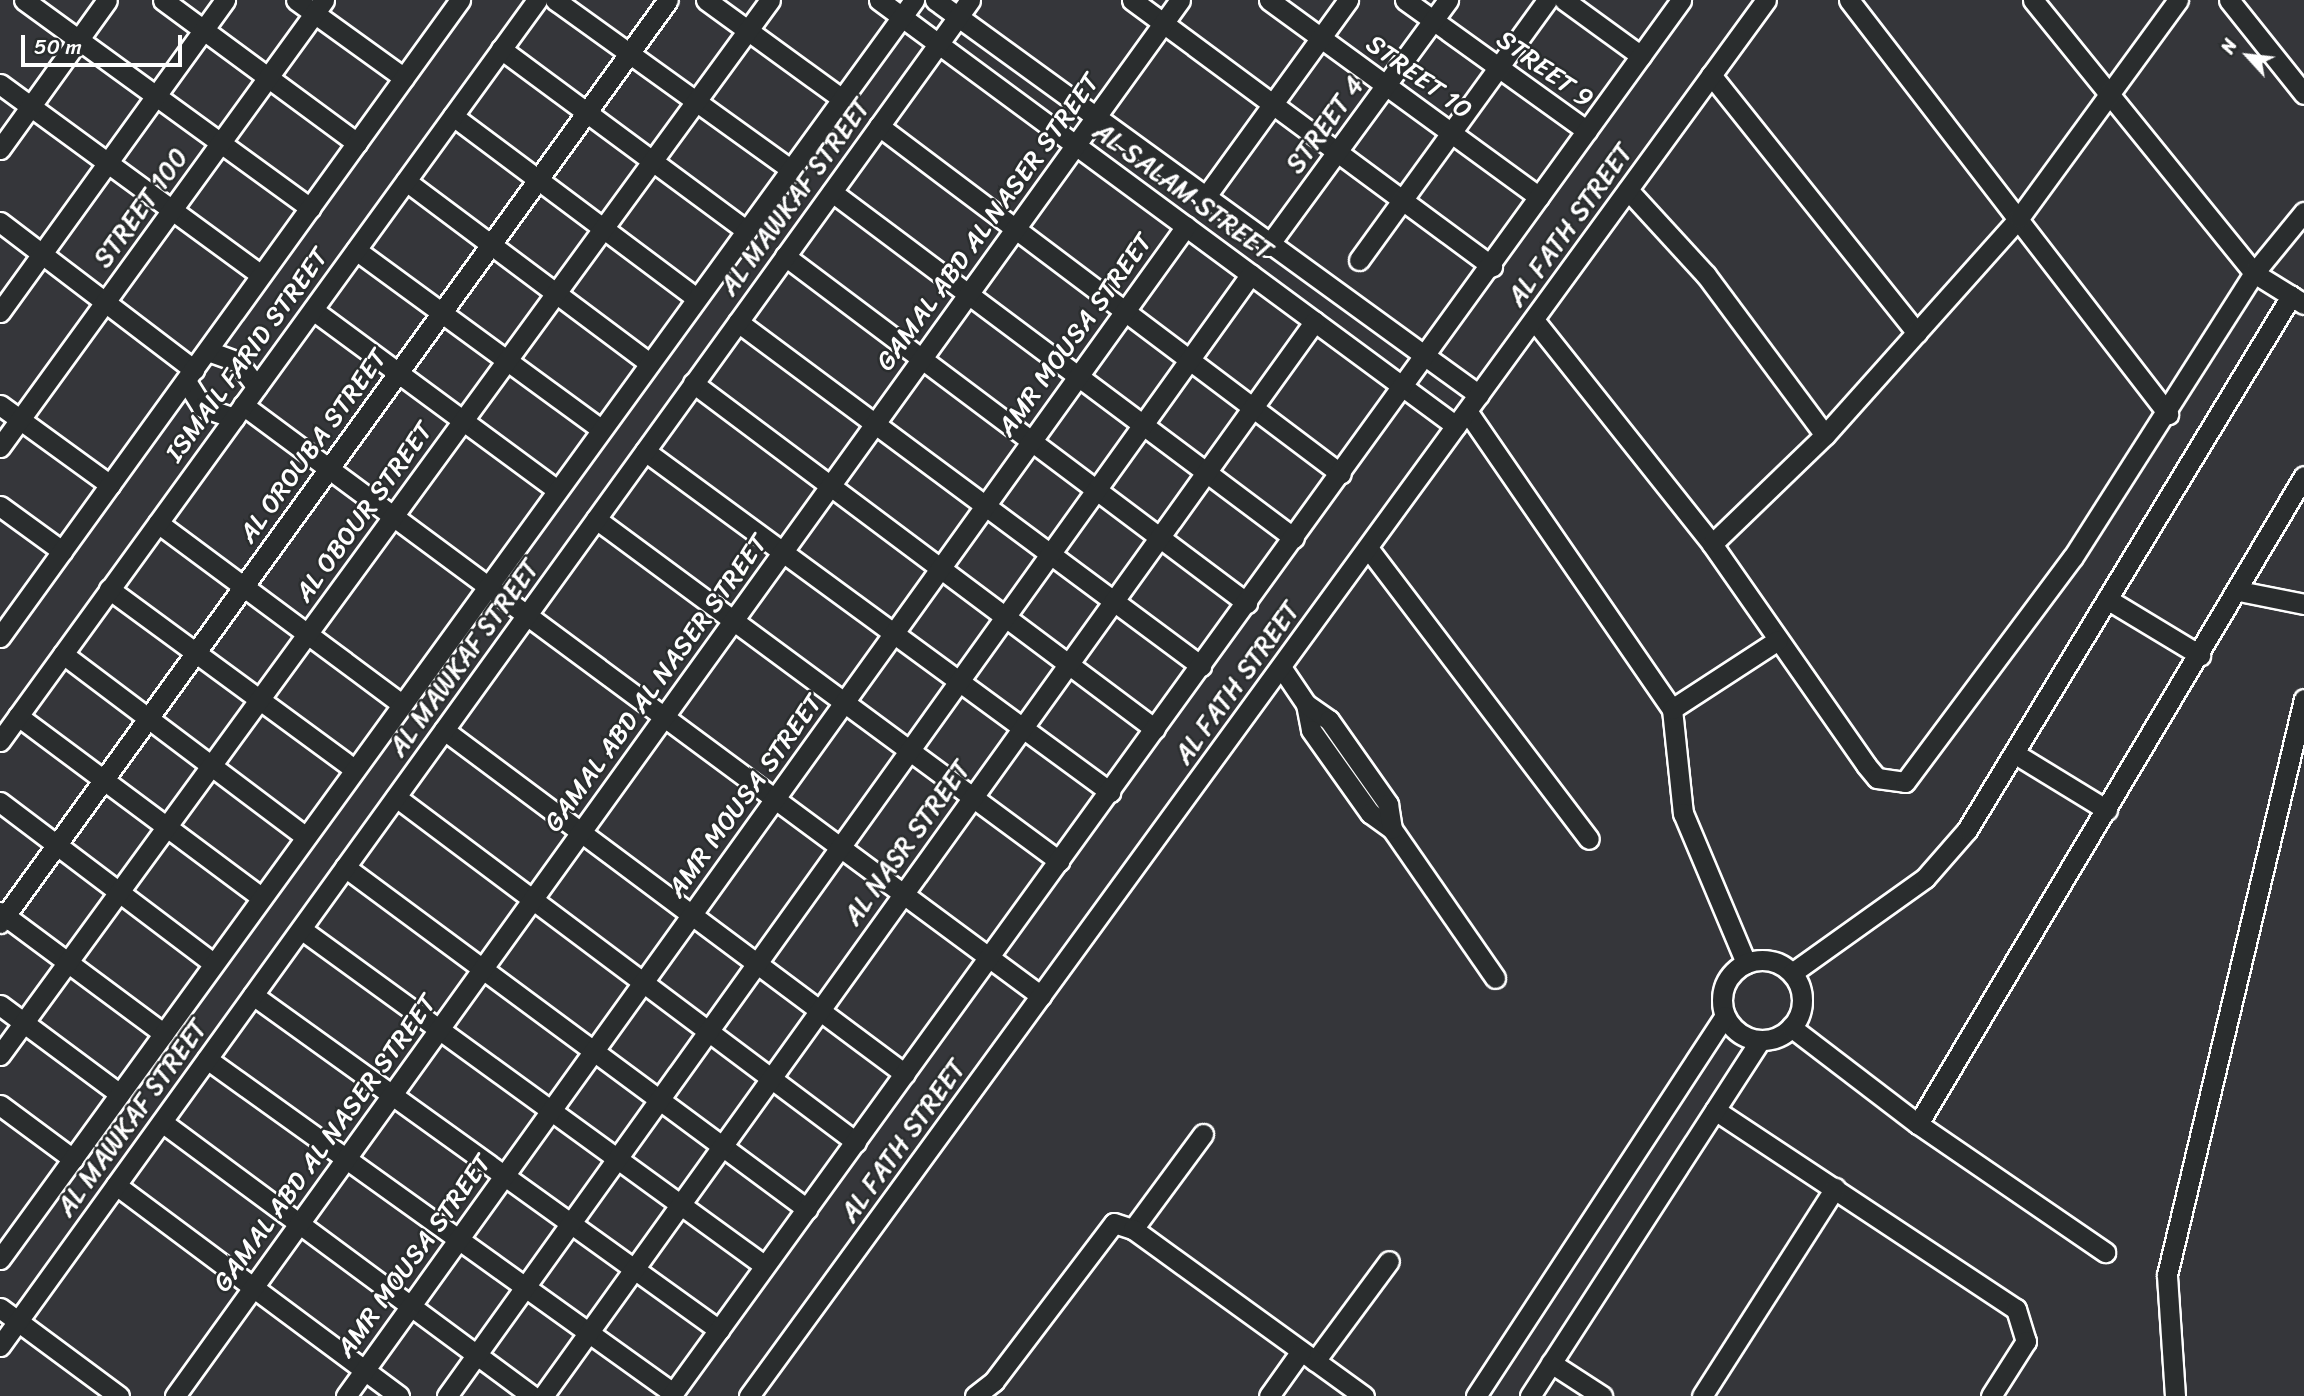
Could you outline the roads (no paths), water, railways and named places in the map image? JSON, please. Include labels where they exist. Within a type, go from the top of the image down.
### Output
[{"type":"street","points":[[24,0],[310,208]]},
{"type":"street","points":[[0,149],[107,0]]},
{"type":"street","points":[[163,0],[357,143]]},
{"type":"street","points":[[0,312],[225,0]]},
{"type":"street","points":[[296,0],[320,7],[404,78]]},
{"type":"street","name":"ISMAIL FARID STREET","points":[[0,741],[537,0]]},
{"type":"street","points":[[555,0],[790,169]]},
{"type":"street","name":"AL OROUBA STREET","points":[[2,917],[57,845],[668,0]]},
{"type":"street","points":[[706,0],[841,97]]},
{"type":"street","name":"AL OBOUR STREET","points":[[0,1055],[770,0]]},
{"type":"street","name":"AL SALAM STREET","points":[[878,0],[1405,386],[1467,411]]},
{"type":"street","name":"AL MAWKAF STREET","points":[[0,1259],[914,0]]},
{"type":"street","name":"AL SALAM STREET","points":[[935,0],[1268,246],[1426,357],[1467,411]]},
{"type":"street","name":"AL MAWKAF STREET","points":[[0,1346],[970,0]]},
{"type":"street","points":[[1132,0],[1492,266]]},
{"type":"street","name":"GAMAL ABD AL NASER STREET","points":[[176,1396],[1180,0]]},
{"type":"street","name":"STREET 10","points":[[1269,0],[1539,197]]},
{"type":"street","points":[[1204,199],[1348,0]]},
{"type":"street","name":"STREET 9","points":[[1405,0],[1587,131]]},
{"type":"street","name":"STREET 4","points":[[1268,246],[1448,0]]},
{"type":"street","points":[[1359,260],[1548,0]]},
{"type":"street","points":[[1564,0],[1641,56]]},
{"type":"street","name":"AL FATH STREET","points":[[672,1394],[1492,266],[1681,0]]},
{"type":"street","name":"AL FATH STREET","points":[[749,1396],[1766,0]]},
{"type":"street","points":[[1849,0],[2168,414]]},
{"type":"street","points":[[1792,973],[1925,878],[1967,830],[2107,599],[2297,300],[2254,273],[2110,99],[2033,0]]},
{"type":"street","points":[[1712,544],[1825,435],[2019,218],[2110,99],[2178,0]]},
{"type":"street","points":[[2229,0],[2304,94]]},
{"type":"street","name":"ISMAIL FARID STREET","points":[[0,636],[7,611],[62,551],[404,78],[451,4]]},
{"type":"street","name":"STREET 100","points":[[0,447],[320,7]]},
{"type":"street","points":[[501,49],[746,230]]},
{"type":"street","points":[[1711,75],[1917,333]]},
{"type":"street","points":[[0,84],[261,275]]},
{"type":"street","points":[[453,116],[696,298]]},
{"type":"street","points":[[879,126],[1341,474]]},
{"type":"street","points":[[407,181],[649,363]]},
{"type":"street","points":[[1628,190],[1706,275],[1825,435]]},
{"type":"street","points":[[832,192],[1294,538]]},
{"type":"street","points":[[1534,320],[1712,544],[1877,778],[1905,782],[2073,557],[2168,414],[2254,273],[2304,212]]},
{"type":"street","points":[[0,222],[105,302],[190,375],[202,407],[239,412],[329,468],[1041,996]]},
{"type":"street","name":"AMR MOUSA STREET","points":[[346,1396],[1185,226]]},
{"type":"street","points":[[356,250],[601,429]]},
{"type":"street","points":[[785,256],[1247,603]]},
{"type":"street","points":[[446,1396],[1251,274]]},
{"type":"street","points":[[313,310],[557,490]]},
{"type":"street","points":[[738,321],[1201,666]]},
{"type":"street","name":"AL NASR STREET","points":[[543,1396],[1158,536],[1315,321]]},
{"type":"street","points":[[208,351],[238,362],[257,387]]},
{"type":"street","points":[[693,383],[1155,729]]},
{"type":"street","points":[[0,405],[110,485]]},
{"type":"street","points":[[1467,411],[1672,709],[1683,813],[1746,962]]},
{"type":"street","points":[[645,451],[1110,792]]},
{"type":"street","points":[[1918,1124],[2239,591],[2304,477]]},
{"type":"street","points":[[0,506],[62,551]]},
{"type":"street","points":[[596,519],[1059,861]]},
{"type":"street","points":[[158,523],[402,704]]},
{"type":"street","points":[[1368,548],[1589,839]]},
{"type":"street","points":[[109,589],[355,770]]},
{"type":"street","points":[[2239,591],[2304,604]]},
{"type":"street","points":[[2107,599],[2200,655]]},
{"type":"street","points":[[1672,709],[1778,640]]},
{"type":"street","points":[[63,654],[306,837]]},
{"type":"street","points":[[1281,667],[1306,704],[1329,720],[1388,804],[1392,829],[1495,978]]},
{"type":"street","points":[[2175,1396],[2167,1275],[2304,699]]},
{"type":"street","points":[[18,716],[262,898]]},
{"type":"street","points":[[444,730],[905,1074]]},
{"type":"street","points":[[2014,753],[2107,810]]},
{"type":"street","points":[[396,797],[856,1142]]},
{"type":"street","points":[[0,802],[214,964]]},
{"type":"street","points":[[345,867],[807,1209]]},
{"type":"street","points":[[2,917],[68,962],[164,1034]]},
{"type":"street","points":[[301,929],[765,1266]]},
{"type":"street","points":[[1476,1396],[1725,1016],[1724,985],[1746,962],[1776,961],[1792,973],[1802,1000],[1791,1027],[1760,1040],[1530,1396]]},
{"type":"street","points":[[253,995],[719,1330]]},
{"type":"street","points":[[0,1005],[120,1094]]},
{"type":"street","points":[[1725,1016],[1739,1033],[1760,1040]]},
{"type":"street","points":[[1791,1027],[1918,1124],[2105,1252]]},
{"type":"street","points":[[207,1059],[672,1394]]},
{"type":"street","points":[[0,1105],[73,1160]]},
{"type":"street","points":[[1715,1110],[2016,1309],[2026,1340],[1991,1396]]},
{"type":"street","points":[[162,1122],[533,1396]]},
{"type":"street","points":[[1133,1229],[1203,1134]]},
{"type":"street","points":[[116,1185],[399,1396]]},
{"type":"street","points":[[1702,1396],[1835,1188]]},
{"type":"street","points":[[975,1396],[994,1381],[1105,1230],[1114,1223],[1133,1229],[1364,1396]]},
{"type":"street","points":[[1269,1396],[1308,1356],[1389,1261]]},
{"type":"street","points":[[0,1308],[119,1396]]},
{"type":"street","points":[[1551,1363],[1602,1396]]}]
